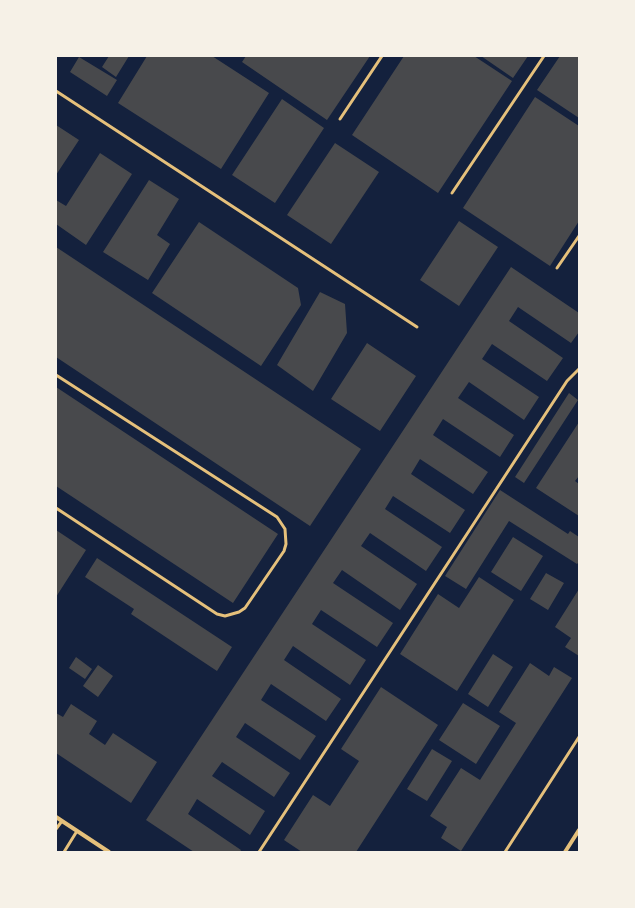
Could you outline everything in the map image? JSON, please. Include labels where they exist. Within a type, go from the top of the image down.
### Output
[{"type":"street","points":[[56,817],[109,852]]},
{"type":"street","points":[[565,852],[579,830]]},
{"type":"lane","points":[[340,119],[382,56]]},
{"type":"lane","points":[[452,193],[544,56]]},
{"type":"lane","points":[[56,91],[417,327]]},
{"type":"lane","points":[[557,268],[579,236]]},
{"type":"lane","points":[[259,852],[567,381],[579,369]]},
{"type":"lane","points":[[56,375],[277,517],[285,530],[286,544],[284,551],[245,608],[240,612],[225,616],[217,614],[56,508]]},
{"type":"lane","points":[[505,852],[579,737]]},
{"type":"lane","points":[[56,829],[62,821]]},
{"type":"lane","points":[[64,852],[77,831]]},
{"type":"building","points":[[109,56],[129,56],[116,77],[102,67]]},
{"type":"building","points":[[147,56],[212,56],[269,93],[221,169],[118,103]]},
{"type":"building","points":[[246,56],[370,56],[327,120],[242,62]]},
{"type":"building","points":[[404,56],[474,56],[512,81],[438,193],[352,135]]},
{"type":"building","points":[[481,56],[528,56],[513,78]]},
{"type":"building","points":[[560,56],[579,56],[579,118],[537,90]]},
{"type":"building","points":[[79,57],[117,80],[107,96],[70,72]]},
{"type":"building","points":[[535,97],[579,126],[579,221],[550,266],[463,208]]},
{"type":"building","points":[[282,99],[324,128],[275,203],[232,175]]},
{"type":"building","points":[[56,125],[79,140],[56,175]]},
{"type":"building","points":[[335,143],[379,172],[331,244],[287,215]]},
{"type":"building","points":[[100,153],[132,174],[86,245],[56,224],[56,200],[66,206]]},
{"type":"building","points":[[149,180],[179,199],[157,235],[170,244],[148,280],[103,252]]},
{"type":"building","points":[[459,221],[498,247],[459,306],[420,280]]},
{"type":"building","points":[[199,222],[298,288],[301,305],[261,366],[152,293]]},
{"type":"building","points":[[56,247],[361,449],[310,526],[56,357]]},
{"type":"building","points":[[511,267],[579,313],[579,332],[571,343],[518,307],[509,321],[563,358],[547,381],[492,344],[482,359],[539,397],[524,420],[469,382],[458,398],[514,435],[500,457],[443,419],[433,435],[488,472],[473,494],[420,459],[411,474],[465,510],[450,533],[393,496],[385,509],[442,547],[426,571],[370,533],[361,546],[417,584],[400,610],[342,570],[333,583],[393,623],[377,647],[321,610],[312,624],[366,660],[350,685],[293,646],[284,660],[341,699],[326,721],[271,684],[261,700],[316,736],[300,760],[245,723],[236,737],[290,773],[274,797],[222,762],[212,776],[265,811],[250,835],[197,799],[188,814],[241,850],[240,852],[194,852],[146,820]]},
{"type":"building","points":[[320,292],[345,304],[347,333],[313,391],[277,365]]},
{"type":"building","points":[[367,343],[416,376],[380,431],[331,399]]},
{"type":"building","points":[[56,387],[278,534],[233,603],[56,486]]},
{"type":"building","points":[[569,393],[578,400],[524,483],[515,477]]},
{"type":"building","points":[[579,422],[579,476],[575,481],[579,484],[579,516],[536,488]]},
{"type":"building","points":[[500,490],[568,534],[570,531],[579,537],[579,562],[577,564],[509,521],[466,589],[445,576]]},
{"type":"building","points":[[56,530],[86,550],[56,597]]},
{"type":"building","points":[[513,537],[543,556],[521,591],[491,572]]},
{"type":"building","points":[[97,558],[232,647],[217,671],[131,614],[134,609],[85,577]]},
{"type":"building","points":[[546,573],[564,583],[548,610],[530,599]]},
{"type":"building","points":[[479,577],[514,600],[457,691],[400,654],[438,594],[459,608]]},
{"type":"building","points":[[579,589],[579,656],[565,647],[571,638],[555,627]]},
{"type":"building","points":[[493,654],[513,667],[488,707],[468,694]]},
{"type":"building","points":[[76,657],[92,669],[85,679],[69,668]]},
{"type":"building","points":[[530,663],[549,676],[554,667],[572,678],[461,851],[441,838],[447,827],[430,816],[461,768],[480,780],[516,723],[499,712]]},
{"type":"building","points":[[98,665],[113,676],[98,697],[83,686]]},
{"type":"building","points":[[381,687],[438,725],[356,852],[302,852],[284,840],[313,795],[330,806],[359,761],[341,749]]},
{"type":"building","points":[[463,703],[500,726],[476,764],[439,740]]},
{"type":"building","points":[[71,704],[97,721],[89,734],[105,745],[113,733],[157,762],[131,803],[56,753],[56,713],[63,717]]},
{"type":"building","points":[[432,749],[452,761],[427,801],[407,789]]}]
